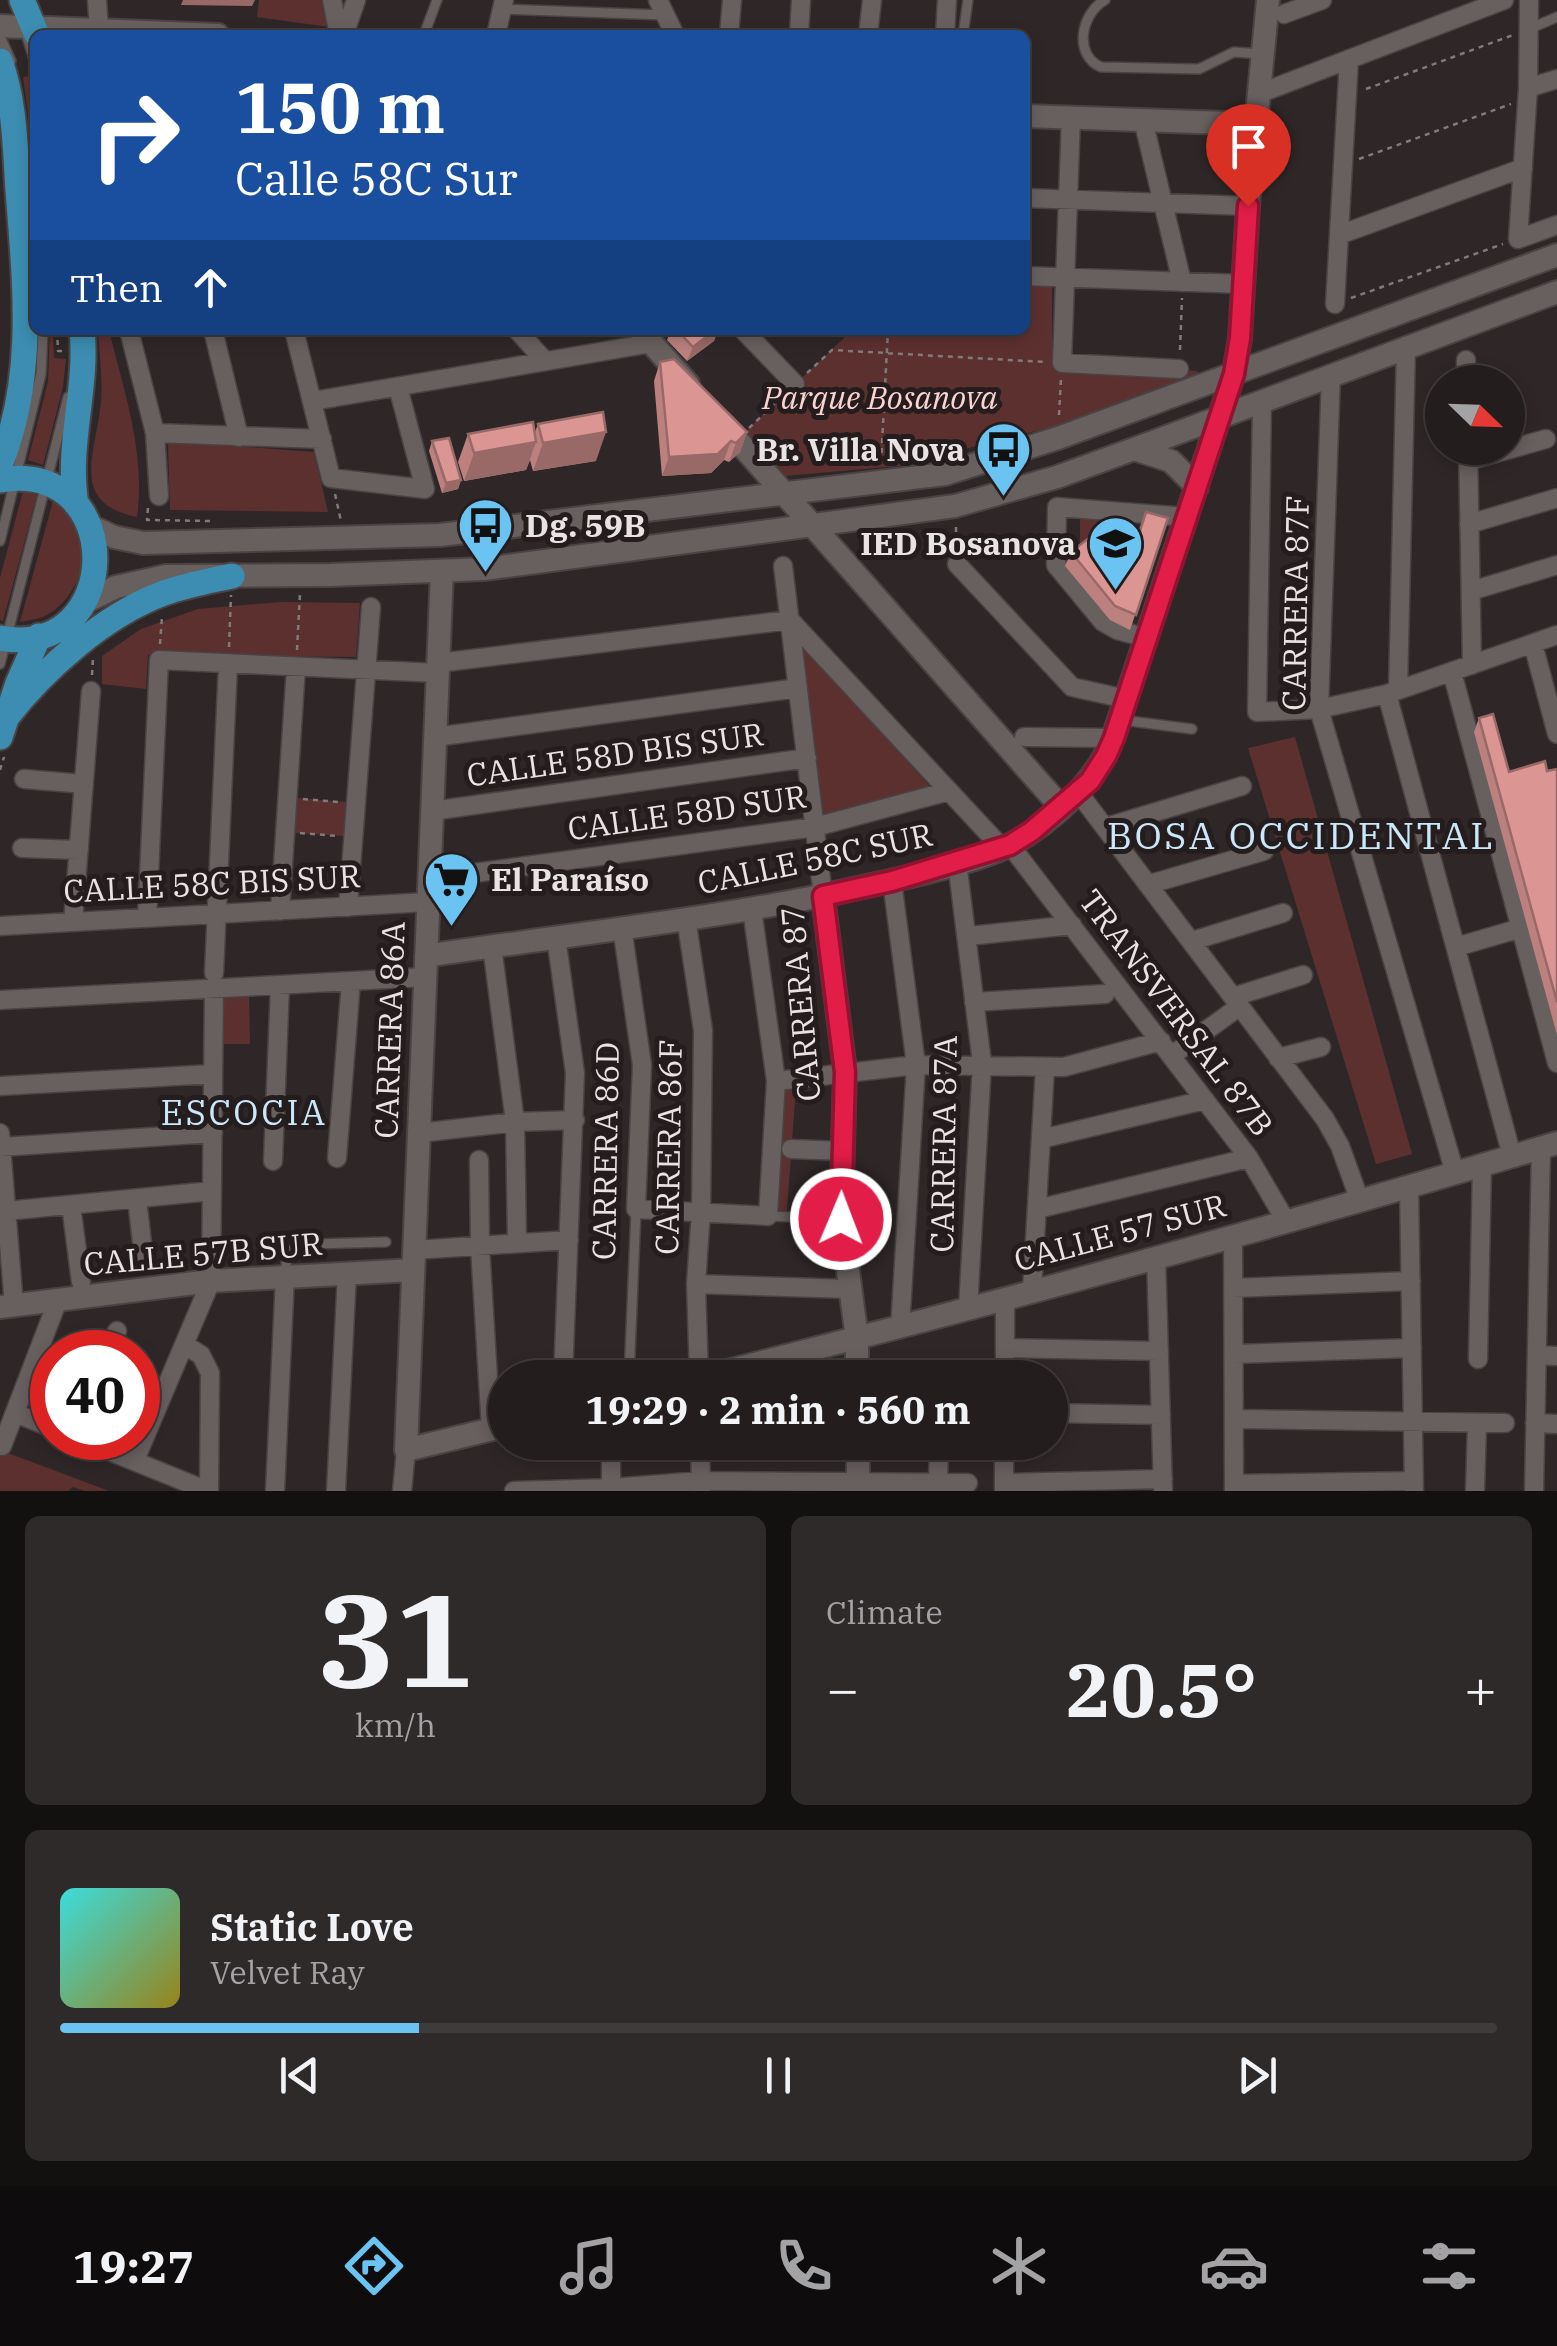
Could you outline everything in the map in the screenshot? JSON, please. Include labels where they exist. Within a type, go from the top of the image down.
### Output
[{"type":"main road","points":[[22,0],[23,29]]},
{"type":"main road","points":[[0,60],[12,106],[28,333],[5,474],[47,484],[84,515]]},
{"type":"main road","points":[[2,647],[65,623],[85,602],[97,564],[73,471],[83,368],[74,340]]},
{"type":"main road","points":[[3,728],[63,659],[138,604],[162,594],[230,590]]},
{"type":"main road","points":[[3,728],[39,636]]},
{"type":"street","points":[[23,29],[99,30],[96,0]]},
{"type":"street","points":[[332,0],[341,30]]},
{"type":"street","points":[[344,30],[356,0]]},
{"type":"street","points":[[729,30],[732,0]]},
{"type":"street","points":[[798,30],[801,0]]},
{"type":"street","points":[[869,30],[872,0]]},
{"type":"street","points":[[945,30],[947,0]]},
{"type":"street","points":[[1276,7],[1322,0]]},
{"type":"street","points":[[1258,94],[1504,0]]},
{"type":"street","points":[[1529,0],[1528,93],[1518,239],[1557,225]]},
{"type":"street","points":[[497,30],[503,4]]},
{"type":"street","points":[[661,4],[673,30]]},
{"type":"street","name":"CALLE 58C SUR","points":[[0,1000],[214,981],[280,985],[350,981],[426,966],[492,946],[823,896],[892,881],[1006,846],[1070,799],[1100,768],[1120,719],[1234,374],[1262,54],[1276,7]]},
{"type":"street","points":[[1336,304],[1348,60]]},
{"type":"street","points":[[1528,93],[1557,79]]},
{"type":"street","points":[[1030,116],[1255,124]]},
{"type":"street","points":[[1071,118],[1062,363],[1179,369]]},
{"type":"street","points":[[1143,120],[1182,282]]},
{"type":"street","points":[[1339,235],[1523,168]]},
{"type":"street","points":[[1030,198],[1248,206]]},
{"type":"street","points":[[84,515],[128,541],[159,532],[440,535],[921,478],[969,468],[1557,256]]},
{"type":"street","points":[[1030,276],[1243,284]]},
{"type":"street","points":[[85,602],[138,581],[166,576],[230,590],[442,572],[955,506],[1134,449],[1557,292]]},
{"type":"street","points":[[130,335],[155,433],[154,500]]},
{"type":"street","points":[[214,335],[239,437]]},
{"type":"street","points":[[295,335],[331,478],[425,489],[398,387]]},
{"type":"street","points":[[522,335],[545,360]]},
{"type":"street","points":[[748,335],[795,384]]},
{"type":"street","points":[[313,400],[545,360],[646,336],[786,495],[1070,799],[1106,827],[1332,1131],[1360,1201]]},
{"type":"street","points":[[1406,346],[1393,692],[1512,1156]]},
{"type":"street","points":[[1466,360],[1466,365]]},
{"type":"street","name":"CARRERA 87F","points":[[1331,374],[1320,710],[1455,1173]]},
{"type":"street","points":[[1262,400],[1257,712],[1320,710],[1393,692],[1557,635]]},
{"type":"street","points":[[155,433],[322,439]]},
{"type":"street","points":[[1525,443],[1546,439]]},
{"type":"street","points":[[1134,449],[1171,461],[1197,487]]},
{"type":"street","points":[[1468,465],[1472,665]]},
{"type":"street","points":[[1469,524],[1557,498]]},
{"type":"street","points":[[1147,638],[1103,622],[1056,564],[1057,507],[1187,517]]},
{"type":"street","points":[[956,564],[1072,688],[1120,719]]},
{"type":"street","points":[[1470,591],[1557,565]]},
{"type":"street","name":"CARRERA 87","points":[[783,566],[845,1072],[841,1219],[857,1360]]},
{"type":"street","name":"CARRERA 86A","points":[[402,1491],[442,572]]},
{"type":"street","points":[[348,907],[371,607]]},
{"type":"street","points":[[146,918],[159,660],[366,670],[438,668],[790,620]]},
{"type":"street","name":"TRANSVERSAL 87B","points":[[790,620],[949,791],[1006,846],[1072,926],[1249,1158],[1286,1222]]},
{"type":"street","points":[[1532,644],[1557,734]]},
{"type":"street","points":[[160,1401],[212,1281],[214,981],[228,664]]},
{"type":"street","points":[[280,911],[296,667]]},
{"type":"street","points":[[1452,672],[1557,1063]]},
{"type":"street","points":[[435,737],[798,688]]},
{"type":"street","points":[[74,922],[91,691]]},
{"type":"street","points":[[1024,737],[1120,719]]},
{"type":"street","name":"CALLE 58D BIS SUR","points":[[432,811],[807,758]]},
{"type":"street","points":[[24,780],[84,784]]},
{"type":"street","points":[[1106,827],[1242,786]]},
{"type":"street","name":"CALLE 58D SUR","points":[[429,891],[815,827],[949,791]]},
{"type":"street","points":[[22,848],[79,850]]},
{"type":"street","points":[[1150,884],[1264,852]]},
{"type":"street","name":"CARRERA 87A","points":[[957,862],[982,1064],[968,1309]]},
{"type":"street","points":[[892,881],[916,1065],[900,1328]]},
{"type":"street","name":"CALLE 58C BIS SUR","points":[[0,926],[348,907],[429,891]]},
{"type":"street","points":[[636,1209],[768,1216],[776,1081],[752,909]]},
{"type":"street","points":[[1192,942],[1283,913]]},
{"type":"street","name":"CARRERA 86F","points":[[686,918],[703,1030],[701,1212],[696,1284],[698,1360]]},
{"type":"street","points":[[969,936],[1072,926]]},
{"type":"street","name":"CARRERA 86D","points":[[622,928],[642,1065],[636,1209]]},
{"type":"street","points":[[1456,948],[1521,928]]},
{"type":"street","points":[[556,937],[572,1040],[575,1120],[565,1360]]},
{"type":"street","points":[[492,946],[514,1122],[518,1242]]},
{"type":"street","points":[[786,1080],[916,1065],[1064,1067],[1166,1048],[1236,1002],[1302,975]]},
{"type":"street","points":[[337,1158],[350,981]]},
{"type":"street","points":[[273,1162],[280,985]]},
{"type":"street","points":[[974,1002],[1105,994]]},
{"type":"street","points":[[1278,1058],[1321,1047]]},
{"type":"street","points":[[1032,1291],[1045,1067]]},
{"type":"street","points":[[0,1086],[213,1074]]},
{"type":"street","points":[[1041,1140],[1206,1100]]},
{"type":"street","points":[[419,1133],[514,1122],[575,1120]]},
{"type":"street","points":[[0,1133],[7,1306]]},
{"type":"street","points":[[0,1147],[213,1133]]},
{"type":"street","points":[[1534,1491],[1537,1356],[1548,1286],[1549,1146]]},
{"type":"street","name":"CALLE 57 SUR","points":[[770,1360],[1286,1222],[1549,1146]]},
{"type":"street","points":[[792,1149],[842,1151]]},
{"type":"street","points":[[1037,1209],[1249,1158]]},
{"type":"street","points":[[479,1160],[480,1246],[491,1360]]},
{"type":"street","points":[[1478,1359],[1482,1165]]},
{"type":"street","points":[[1233,1236],[1234,1487],[1414,1486],[1409,1187]]},
{"type":"street","points":[[6,1212],[212,1191]]},
{"type":"street","points":[[137,1198],[144,1260]]},
{"type":"street","points":[[71,1205],[81,1282]]},
{"type":"street","name":"CALLE 57B SUR","points":[[7,1306],[212,1281],[347,1273],[480,1246],[569,1240]]},
{"type":"street","points":[[1004,1460],[1004,1487],[1163,1485],[1156,1257]]},
{"type":"street","points":[[336,1491],[347,1273]]},
{"type":"street","points":[[274,1491],[286,1276]]},
{"type":"street","points":[[1233,1288],[1411,1281]]},
{"type":"street","points":[[696,1284],[850,1289]]},
{"type":"street","points":[[1005,1299],[1005,1360]]},
{"type":"street","points":[[2,1446],[58,1300]]},
{"type":"street","points":[[135,1460],[208,1491],[210,1373],[201,1355],[184,1345]]},
{"type":"street","points":[[1005,1348],[1159,1351]]},
{"type":"street","points":[[1234,1354],[1412,1348]]},
{"type":"street","points":[[1537,1356],[1557,1356]]},
{"type":"street","points":[[15,1413],[30,1419]]},
{"type":"street","points":[[1068,1414],[1161,1415]]},
{"type":"street","points":[[1234,1419],[1505,1423]]},
{"type":"street","points":[[1476,1491],[1477,1422]]},
{"type":"street","points":[[1535,1424],[1557,1424]]},
{"type":"street","points":[[406,1450],[488,1430]]},
{"type":"street","points":[[611,1460],[612,1490]]},
{"type":"street","points":[[700,1460],[700,1486]]},
{"type":"street","points":[[858,1460],[858,1486]]},
{"type":"street","points":[[938,1483],[939,1460]]},
{"type":"street","points":[[514,1491],[968,1483]]},
{"type":"lane","points":[[10,0],[23,29]]},
{"type":"lane","points":[[426,30],[438,0]]},
{"type":"lane","points":[[964,30],[968,0]]},
{"type":"lane","points":[[1105,0],[1088,15],[1084,27],[1085,54],[1101,67],[1199,69],[1234,52],[1262,54]]},
{"type":"lane","points":[[503,4],[661,4]]},
{"type":"lane","points":[[1529,29],[1557,18]]},
{"type":"lane","points":[[0,36],[14,68],[20,96],[30,186]]},
{"type":"lane","points":[[0,541],[5,474],[41,374],[43,335]]},
{"type":"lane","points":[[2,647],[71,381],[72,335]]},
{"type":"lane","points":[[1120,719],[1192,730]]},
{"type":"lane","name":"CARRERA 86D","points":[[629,1360],[636,1209]]},
{"type":"lane","points":[[768,1216],[841,1219]]},
{"type":"lane","points":[[286,1276],[286,1256],[299,1246],[386,1242]]},
{"type":"path","points":[[1346,96],[1529,29]]},
{"type":"path","points":[[1343,165],[1528,93]]},
{"type":"path","points":[[1336,304],[1518,239]]},
{"type":"path","points":[[1179,369],[1182,282]]},
{"type":"path","points":[[57,335],[58,351],[74,340]]},
{"type":"path","points":[[880,475],[888,335]]},
{"type":"path","points":[[736,439],[832,350],[1062,363],[1059,415]]},
{"type":"path","points":[[331,478],[341,522],[349,522]]},
{"type":"path","points":[[154,500],[159,532]]},
{"type":"path","points":[[154,500],[147,520],[159,532]]},
{"type":"path","points":[[955,506],[956,564]]},
{"type":"path","points":[[159,532],[211,521]]},
{"type":"path","points":[[228,664],[230,590]]},
{"type":"path","points":[[296,667],[300,593]]},
{"type":"path","points":[[159,660],[162,611]]},
{"type":"path","points":[[91,691],[94,651]]},
{"type":"path","points":[[288,798],[356,803]]},
{"type":"path","points":[[286,832],[353,837]]},
{"type":"green space","points":[[259,0],[323,0],[329,27],[257,17]]},
{"type":"green space","points":[[30,76],[30,128],[23,77]]},
{"type":"green space","name":"Parque Bosanova","points":[[1030,283],[1052,284],[1052,363],[1197,371],[1199,376],[1048,428],[898,466],[785,476],[745,432],[844,338],[842,335],[1030,335]]},
{"type":"green space","points":[[50,335],[53,335],[54,358],[66,359],[63,387],[43,465],[28,460],[48,382]]},
{"type":"green space","points":[[98,335],[110,335],[136,446],[137,517],[115,510],[94,488],[92,457],[101,393]]},
{"type":"green space","points":[[168,441],[314,452],[328,512],[170,510]]},
{"type":"green space","points":[[23,491],[37,495],[3,621],[0,578]]},
{"type":"green space","points":[[53,501],[80,533],[84,548],[81,570],[58,607],[43,617],[20,622]]},
{"type":"green space","points":[[1080,517],[1125,517],[1125,545],[1080,544]]},
{"type":"green space","points":[[281,602],[360,603],[356,657],[148,655],[146,689],[102,684],[102,656],[141,629],[198,609]]},
{"type":"green space","points":[[798,640],[933,790],[820,823]]},
{"type":"green space","points":[[1295,737],[1412,1154],[1376,1164],[1248,748]]},
{"type":"green space","points":[[297,798],[346,802],[344,836],[295,833]]},
{"type":"green space","points":[[249,993],[250,1044],[222,1044],[222,994]]},
{"type":"green space","points":[[781,1085],[796,1086],[787,1211],[773,1210]]},
{"type":"green space","points":[[0,1450],[109,1491],[73,1487],[68,1491],[0,1491]]},
{"type":"building","points":[[682,335],[709,335],[693,347]]},
{"type":"building","points":[[674,359],[747,432],[718,454],[669,457],[660,362]]},
{"type":"building","points":[[603,412],[606,432],[543,443],[538,424]]},
{"type":"building","points":[[533,422],[536,442],[474,453],[468,434]]},
{"type":"building","points":[[449,438],[461,480],[446,483],[432,441]]},
{"type":"building","points":[[1146,512],[1168,518],[1136,615],[1115,606],[1071,552],[1093,535],[1126,574]]},
{"type":"building","points":[[1493,714],[1509,772],[1545,761],[1547,771],[1557,769],[1557,1002],[1479,718]]},
{"type":"place","name":"Br. Villa Nova","points":[[1004,499]]},
{"type":"place","name":"Dg. 59B","points":[[486,575]]},
{"type":"place","name":"IED Bosanova","points":[[1115,593]]},
{"type":"place","name":"El Paraíso","points":[[452,929]]},
{"type":"district","name":"BOSA OCCIDENTAL","points":[[1301,836]]},
{"type":"district","name":"ESCOCIA","points":[[244,1113]]},
{"type":"route","points":[[841,1219],[845,1072],[823,896],[892,881],[1010,845],[1061,807],[1100,768],[1114,738],[1234,374],[1248,206]]}]
